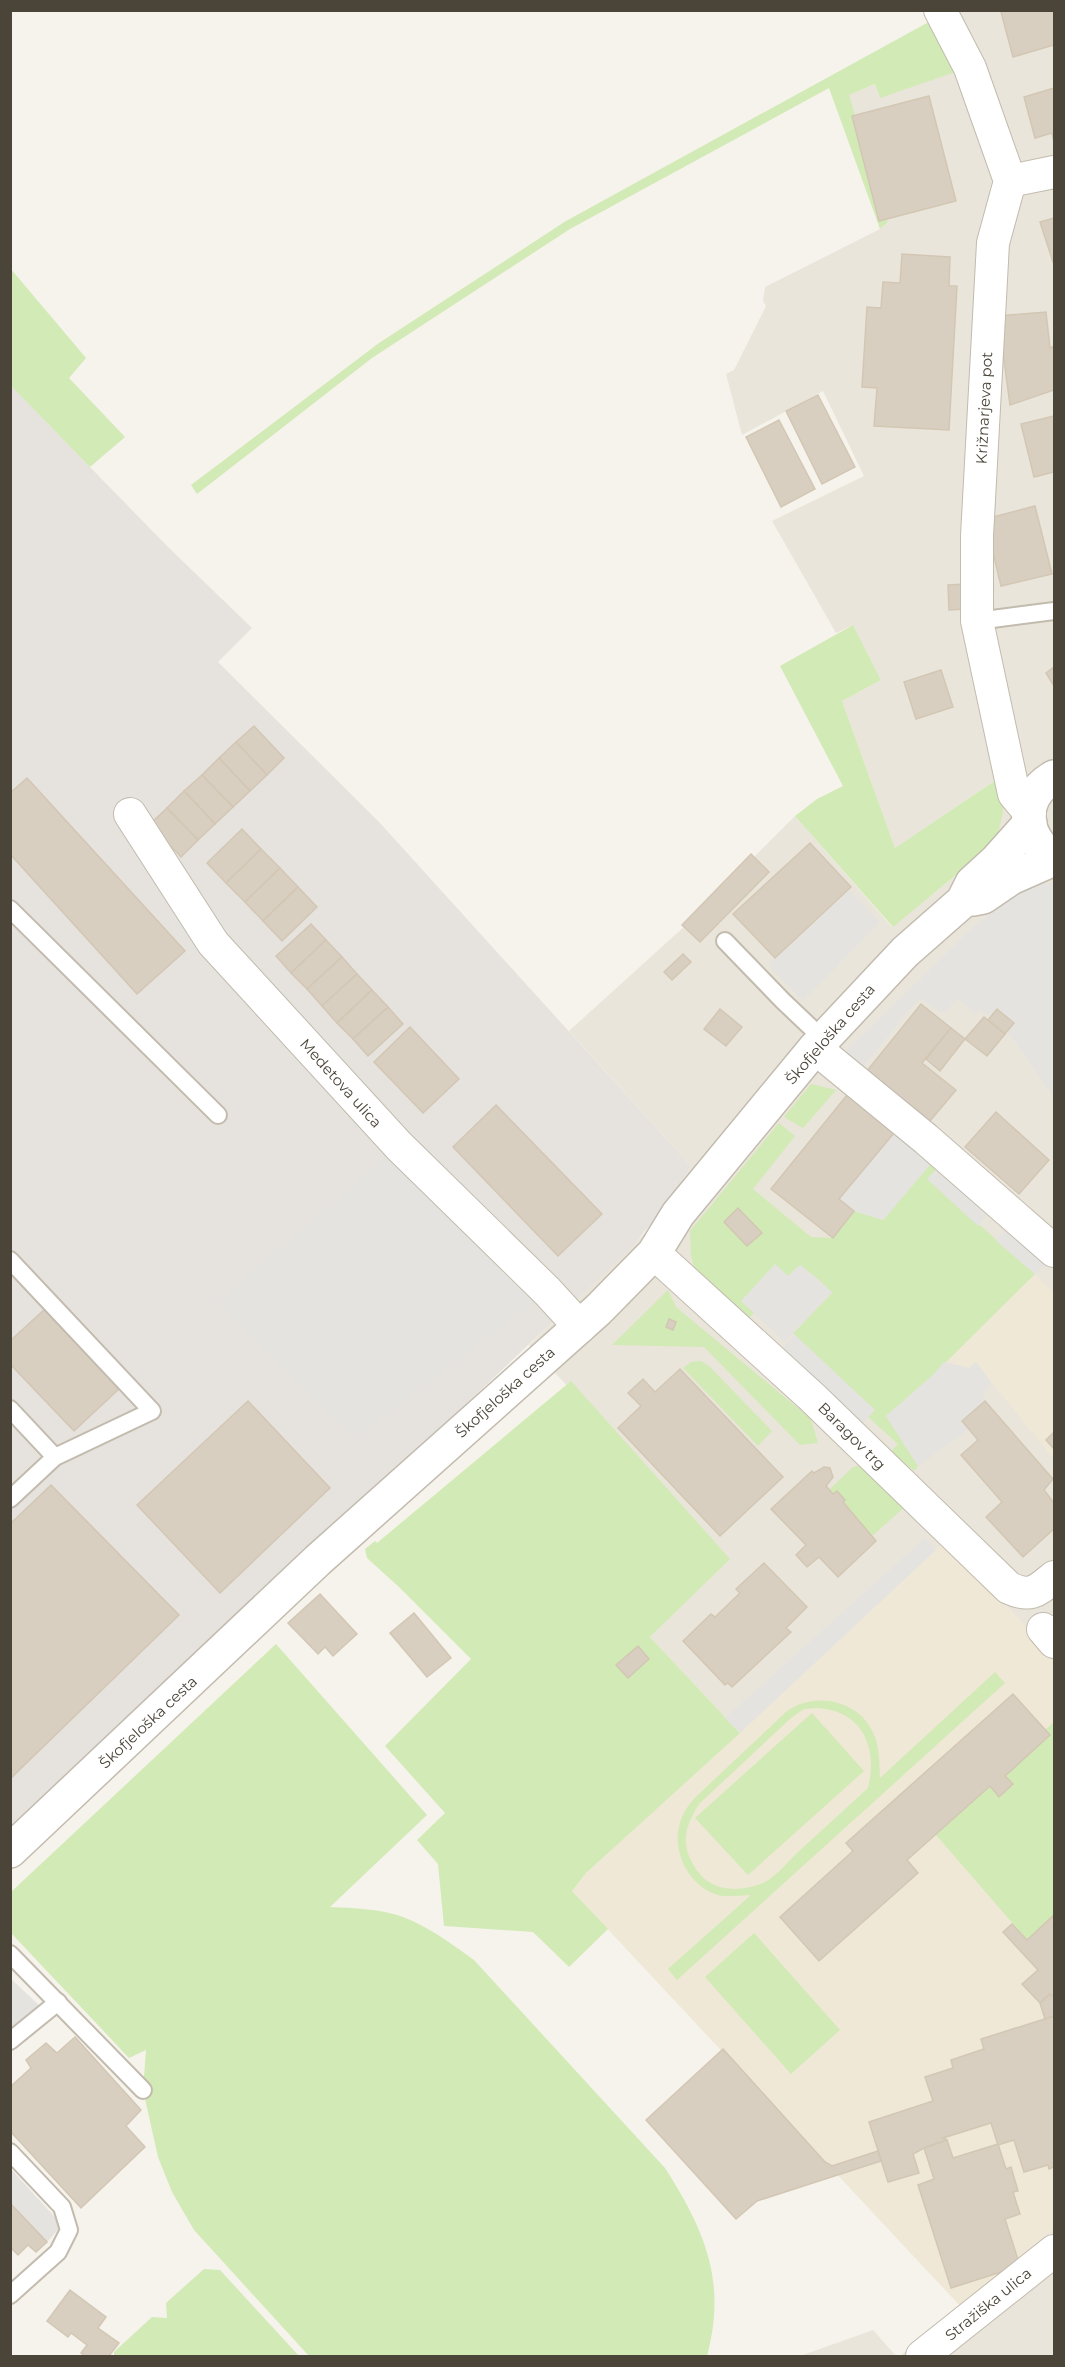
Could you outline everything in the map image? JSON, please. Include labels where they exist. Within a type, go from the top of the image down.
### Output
[{"type":"street","points":[[940,10],[970,68],[1010,181],[1054,172]]},
{"type":"street","name":"Križnarjeva pot","points":[[1010,181],[993,243],[976,536],[977,621],[1014,794],[1030,818]]},
{"type":"street","points":[[1054,777],[1043,783],[1033,796],[1030,818],[1034,837],[1043,850],[1054,857]]},
{"type":"street","name":"Medetova ulica","points":[[130,814],[213,943],[399,1146],[547,1291],[580,1328]]},
{"type":"street","name":"Škofjeloška cesta","points":[[10,1851],[318,1560],[544,1356],[580,1328],[654,1253],[678,1215],[819,1044],[905,952],[963,901],[972,883],[996,861],[1030,818]]},
{"type":"street","name":"Škofjeloška cesta","points":[[963,901],[982,897],[1011,878],[1054,857]]},
{"type":"street","points":[[819,1044],[1054,1251]]},
{"type":"street","name":"Baragov trg","points":[[654,1253],[813,1398],[1009,1588],[1021,1594],[1036,1592],[1054,1577]]},
{"type":"street","name":"Stražiška ulica","points":[[922,2356],[1054,2251]]},
{"type":"lane","points":[[977,621],[1054,611]]},
{"type":"lane","points":[[10,909],[218,1114]]},
{"type":"lane","points":[[725,941],[783,1001],[819,1044]]},
{"type":"lane","points":[[10,1260],[152,1411],[56,1457],[10,1499]]},
{"type":"lane","points":[[10,1409],[56,1457]]},
{"type":"lane","points":[[10,1954],[143,2090]]},
{"type":"lane","points":[[10,2041],[58,2002]]},
{"type":"lane","points":[[10,2152],[62,2207],[69,2230],[58,2252],[10,2295]]},
{"type":"shaded area","points":[[933,11],[1054,11],[1054,1662],[1001,1599],[944,1543],[740,1733],[650,1637],[729,1559],[529,1345],[645,1233],[670,1201],[691,1166],[569,1031],[686,925],[795,816],[892,927],[974,861],[999,778],[895,848],[842,701],[881,680],[853,625],[836,633],[772,521],[864,476],[823,391],[742,435],[726,374],[734,370],[766,306],[763,301],[765,287],[880,229],[888,222],[848,95],[876,84],[879,97],[963,69]]},
{"type":"shaded area","points":[[11,386],[167,546],[252,628],[218,662],[380,823],[691,1166],[670,1201],[630,1249],[11,1833]]},
{"type":"shaded area","points":[[1042,883],[1054,884],[1054,1097],[1007,1031],[1014,1022],[998,1009],[990,1017],[980,1010],[976,1014],[957,999],[944,1014],[919,998],[862,1068],[846,1051],[969,931],[1027,886]]},
{"type":"shaded area","points":[[849,890],[880,922],[803,1001],[768,965]]},
{"type":"shaded area","points":[[894,1133],[934,1160],[883,1220],[854,1211],[839,1199]]},
{"type":"shaded area","points":[[399,1146],[547,1291],[355,1438],[217,1303]]},
{"type":"shaded area","points":[[940,1166],[989,1212],[978,1226],[927,1179]]},
{"type":"shaded area","points":[[1006,1227],[1048,1261],[1035,1274],[996,1241]]},
{"type":"shaded area","points":[[775,1264],[788,1276],[800,1265],[832,1292],[785,1342],[741,1301]]},
{"type":"shaded area","points":[[1035,1274],[1054,1294],[1054,1459],[976,1363],[969,1368],[944,1362]]},
{"type":"shaded area","points":[[795,1335],[875,1410],[861,1425],[782,1350]]},
{"type":"shaded area","points":[[944,1362],[969,1368],[976,1362],[991,1382],[983,1393],[985,1401],[963,1421],[969,1429],[918,1466],[886,1416],[932,1376]]},
{"type":"shaded area","points":[[925,1538],[936,1550],[740,1733],[725,1718]]},
{"type":"shaded area","points":[[944,1542],[1001,1599],[1054,1662],[1054,2228],[961,2307],[572,1891],[586,1873]]},
{"type":"shaded area","points":[[11,1979],[41,2007],[11,2033]]},
{"type":"shaded area","points":[[11,2169],[62,2225],[47,2242],[11,2203]]},
{"type":"shaded area","points":[[1054,2228],[1054,2356],[900,2356],[961,2307]]},
{"type":"shaded area","points":[[873,2330],[896,2356],[800,2356]]},
{"type":"green space","points":[[936,18],[964,69],[880,98],[875,84],[849,95],[888,222],[880,229],[829,88],[570,229],[372,358],[197,494],[191,485],[379,343],[566,221]]},
{"type":"green space","points":[[10,268],[86,358],[69,378],[125,437],[90,467],[11,386]]},
{"type":"green space","points":[[853,625],[881,680],[842,701],[895,848],[999,778],[1002,787],[1003,812],[996,842],[893,927],[795,816],[817,799],[843,786],[780,666]]},
{"type":"green space","points":[[811,1084],[836,1090],[803,1128],[784,1117]]},
{"type":"green space","points":[[779,1123],[795,1136],[753,1189],[811,1237],[833,1238],[854,1211],[883,1220],[934,1160],[940,1166],[928,1179],[1035,1274],[932,1376],[886,1416],[918,1466],[914,1471],[891,1451],[898,1444],[868,1417],[874,1410],[793,1333],[832,1293],[819,1280],[800,1265],[788,1276],[742,1301],[754,1313],[748,1319],[696,1273],[691,1256],[690,1231]]},
{"type":"green space","points":[[668,1290],[676,1307],[811,1419],[818,1443],[800,1445],[704,1347],[612,1345]]},
{"type":"green space","points":[[701,1361],[709,1366],[772,1431],[758,1446],[683,1368],[691,1362]]},
{"type":"green space","points":[[571,1381],[730,1559],[650,1637],[740,1733],[586,1873],[572,1891],[608,1929],[569,1967],[533,1932],[444,1926],[438,1864],[417,1840],[445,1813],[385,1746],[471,1659],[367,1558],[365,1549],[375,1541],[377,1543]]},
{"type":"green space","points":[[862,1465],[907,1505],[872,1536],[843,1502],[845,1500],[837,1492],[833,1494],[829,1490],[853,1467]]},
{"type":"green space","points":[[276,1644],[427,1815],[330,1907],[358,1908],[395,1914],[431,1931],[474,1960],[665,2168],[691,2213],[708,2257],[713,2280],[714,2304],[713,2329],[707,2356],[309,2356],[194,2230],[172,2192],[158,2157],[143,2090],[146,2050],[129,2058],[11,1933],[11,1892]]},
{"type":"green space","points":[[995,1672],[1005,1683],[677,1980],[668,1969],[751,1895],[726,1896],[708,1891],[691,1876],[685,1866],[678,1845],[680,1823],[688,1806],[698,1795],[787,1711],[812,1701],[825,1701],[849,1707],[869,1725],[879,1753],[880,1778]],"holes":[[[818,1708],[846,1716],[864,1734],[871,1759],[868,1788],[765,1882],[734,1889],[724,1888],[706,1880],[693,1864],[686,1841],[688,1826],[699,1804],[791,1718],[804,1709]]]},
{"type":"green space","points":[[812,1713],[864,1771],[748,1875],[695,1818]]},
{"type":"green space","points":[[1054,1722],[1054,1915],[1027,1940],[936,1835],[990,1786],[999,1796],[1012,1783],[1005,1776],[1049,1736],[1045,1730]]},
{"type":"green space","points":[[754,1933],[840,2030],[791,2074],[705,1977]]},
{"type":"green space","points":[[204,2269],[220,2270],[299,2356],[114,2356],[114,2352],[152,2317],[167,2318],[166,2303]]},
{"type":"building","points":[[1054,10],[1054,45],[1013,57],[1001,12]]},
{"type":"building","points":[[1054,88],[1054,142],[1052,133],[1035,138],[1024,97]]},
{"type":"building","points":[[929,96],[956,201],[879,221],[852,116]]},
{"type":"building","points":[[1054,218],[1054,261],[1053,262],[1040,222]]},
{"type":"building","points":[[902,254],[950,257],[949,286],[957,286],[949,430],[874,426],[877,388],[862,387],[867,307],[881,308],[883,282],[900,283]]},
{"type":"building","points":[[1046,312],[1050,348],[1054,346],[1054,390],[1010,405],[998,316]]},
{"type":"building","points":[[818,395],[855,467],[822,484],[786,411]]},
{"type":"building","points":[[1054,416],[1054,472],[1034,477],[1021,424]]},
{"type":"building","points":[[779,420],[815,489],[781,507],[746,437]]},
{"type":"building","points":[[1035,506],[1052,574],[1001,586],[985,519]]},
{"type":"building","points":[[966,584],[967,609],[949,610],[948,585]]},
{"type":"building","points":[[1054,667],[1054,686],[1046,673]]},
{"type":"building","points":[[941,670],[953,707],[916,719],[904,682]]},
{"type":"building","points":[[254,726],[284,758],[267,775],[236,742]]},
{"type":"building","points":[[236,742],[267,775],[250,791],[219,758]]},
{"type":"building","points":[[219,758],[250,791],[233,807],[202,775]]},
{"type":"building","points":[[202,775],[233,807],[215,824],[184,791]]},
{"type":"building","points":[[27,778],[185,951],[137,994],[10,854],[10,793]]},
{"type":"building","points":[[184,791],[215,824],[198,840],[167,808]]},
{"type":"building","points":[[167,808],[198,840],[181,857],[150,824]]},
{"type":"building","points":[[242,829],[261,849],[226,883],[207,863]]},
{"type":"building","points":[[810,843],[851,887],[775,958],[733,914]]},
{"type":"building","points":[[261,849],[280,868],[245,902],[226,883]]},
{"type":"building","points":[[751,854],[769,872],[700,942],[682,925]]},
{"type":"building","points":[[280,868],[298,887],[263,921],[245,902]]},
{"type":"building","points":[[298,887],[317,907],[282,941],[263,921]]},
{"type":"building","points":[[311,924],[326,940],[291,973],[276,956]]},
{"type":"building","points":[[326,940],[342,957],[307,989],[291,973]]},
{"type":"building","points":[[683,954],[691,962],[672,980],[664,972]]},
{"type":"building","points":[[342,957],[357,974],[322,1006],[307,989]]},
{"type":"building","points":[[357,974],[372,990],[337,1023],[322,1006]]},
{"type":"building","points":[[372,990],[388,1007],[353,1039],[337,1023]]},
{"type":"building","points":[[921,1004],[951,1028],[922,1063],[956,1090],[930,1121],[867,1071]]},
{"type":"building","points":[[388,1007],[403,1024],[368,1056],[353,1039]]},
{"type":"building","points":[[720,1009],[742,1027],[726,1046],[704,1029]]},
{"type":"building","points":[[997,1009],[1014,1023],[1005,1034],[988,1020]]},
{"type":"building","points":[[984,1017],[1005,1034],[987,1056],[965,1039]]},
{"type":"building","points":[[410,1027],[459,1079],[423,1113],[374,1062]]},
{"type":"building","points":[[951,1028],[965,1039],[940,1071],[926,1059]]},
{"type":"building","points":[[847,1095],[894,1133],[839,1199],[854,1211],[833,1238],[771,1189]]},
{"type":"building","points":[[496,1105],[602,1214],[558,1256],[453,1147]]},
{"type":"building","points":[[996,1112],[1049,1160],[1019,1194],[965,1147]]},
{"type":"building","points":[[738,1208],[762,1233],[747,1246],[724,1222]]},
{"type":"building","points":[[46,1308],[120,1388],[74,1431],[10,1364],[10,1341]]},
{"type":"building","points":[[669,1319],[676,1322],[673,1330],[666,1327]]},
{"type":"building","points":[[680,1369],[783,1477],[720,1536],[618,1428],[641,1406],[628,1393],[643,1379],[655,1392]]},
{"type":"building","points":[[248,1401],[330,1488],[220,1593],[137,1505]]},
{"type":"building","points":[[985,1401],[1053,1479],[1044,1490],[1054,1503],[1054,1529],[1023,1557],[986,1517],[1002,1502],[961,1455],[978,1440],[962,1421]]},
{"type":"building","points":[[1054,1432],[1054,1449],[1046,1440]]},
{"type":"building","points":[[824,1467],[830,1468],[833,1477],[826,1486],[833,1494],[837,1491],[845,1500],[843,1502],[876,1541],[838,1577],[819,1557],[807,1567],[796,1555],[806,1545],[771,1509],[812,1471],[814,1473]]},
{"type":"building","points":[[51,1485],[179,1615],[10,1779],[10,1524]]},
{"type":"building","points":[[764,1563],[807,1607],[786,1628],[791,1632],[732,1687],[728,1683],[725,1685],[683,1641],[711,1614],[715,1617],[740,1593],[736,1589]]},
{"type":"building","points":[[320,1594],[357,1634],[333,1656],[325,1647],[318,1654],[288,1623]]},
{"type":"building","points":[[414,1613],[451,1658],[427,1677],[390,1633]]},
{"type":"building","points":[[638,1646],[649,1659],[628,1678],[616,1665]]},
{"type":"building","points":[[1013,1694],[1050,1735],[1005,1776],[1013,1784],[999,1797],[990,1786],[907,1860],[918,1873],[819,1961],[780,1917],[853,1851],[846,1843]]},
{"type":"building","points":[[1054,1915],[1054,1998],[1050,1994],[1040,2003],[1022,1984],[1038,1970],[1003,1932],[1012,1924],[1027,1940]]},
{"type":"building","points":[[1050,1994],[1054,1998],[1054,2016],[1045,2019],[1040,2003]]},
{"type":"building","points":[[1054,2016],[1054,2167],[1049,2169],[1048,2165],[1024,2172],[1014,2140],[998,2145],[991,2123],[943,2138],[947,2140],[913,2154],[919,2173],[888,2182],[869,2122],[933,2101],[925,2077],[953,2068],[951,2060],[984,2049],[981,2039]]},
{"type":"building","points":[[75,2037],[141,2110],[126,2126],[145,2147],[81,2208],[10,2131],[10,2087],[31,2068],[26,2060],[46,2043],[57,2053]]},
{"type":"building","points":[[723,2049],[825,2162],[832,2166],[878,2151],[881,2161],[757,2201],[736,2219],[646,2120]]},
{"type":"building","points":[[947,2140],[953,2158],[998,2144],[1006,2169],[1011,2167],[1018,2191],[1013,2192],[1020,2214],[1005,2219],[1020,2266],[951,2288],[918,2185],[934,2179],[924,2148]]},
{"type":"building","points":[[10,2203],[47,2242],[36,2252],[28,2245],[18,2255],[10,2247]]},
{"type":"building","points":[[70,2290],[106,2317],[98,2328],[119,2343],[109,2356],[85,2356],[81,2353],[87,2345],[71,2333],[68,2337],[47,2321]]}]
